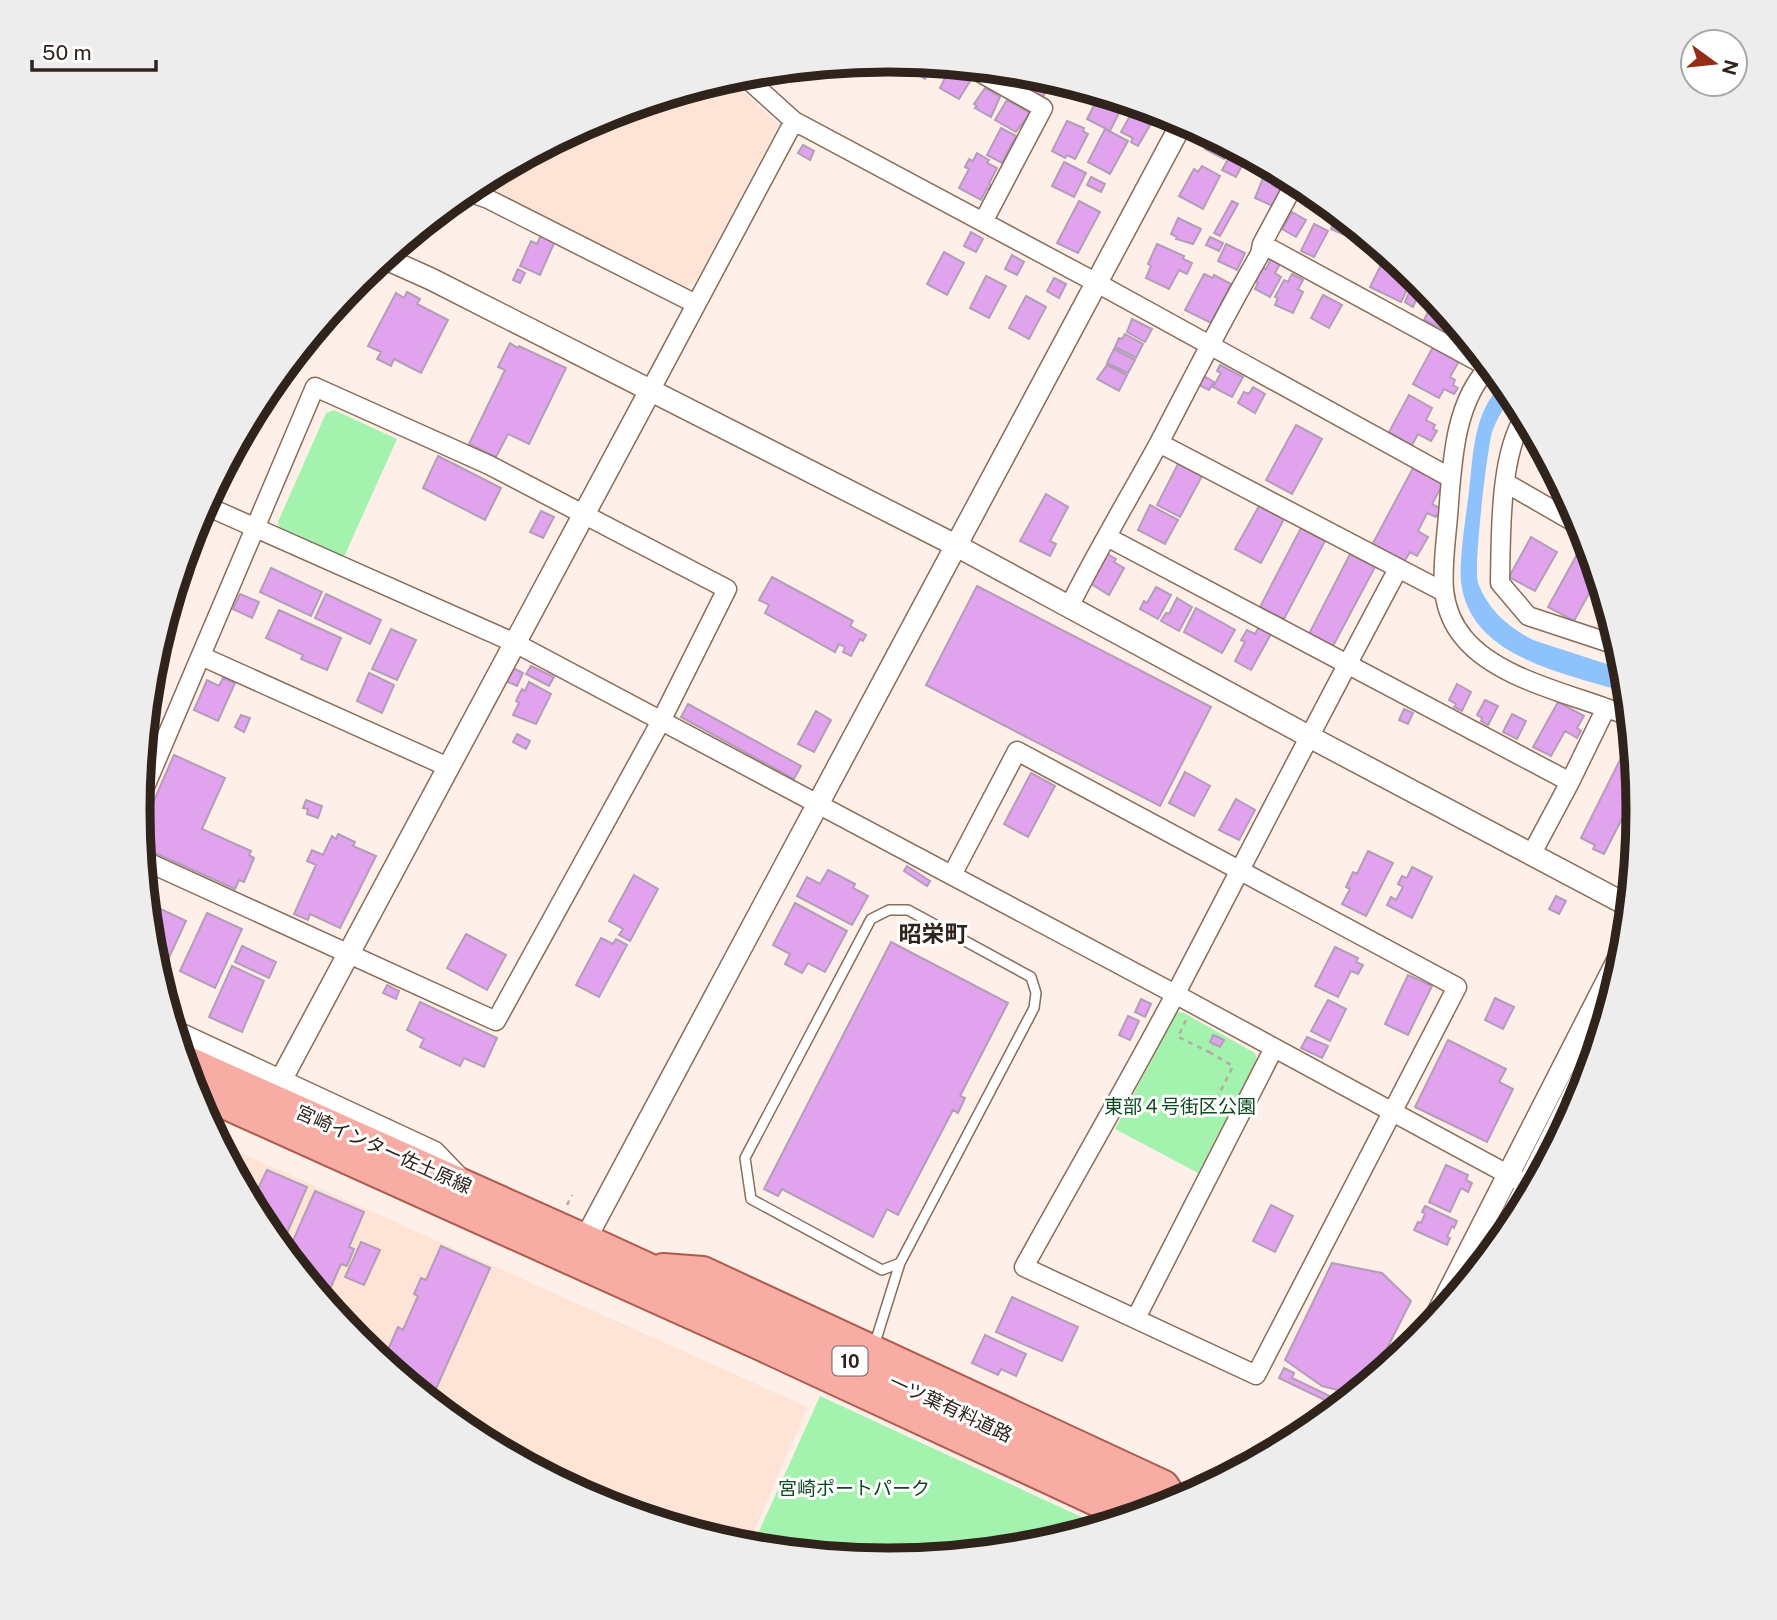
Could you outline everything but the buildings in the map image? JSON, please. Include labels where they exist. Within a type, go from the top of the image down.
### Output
[{"type":"main road","name":"宮崎インター佐土原線","points":[[195,1064],[467,1185],[579,1250]]},
{"type":"main road","name":"宮崎インター佐土原線","points":[[207,1096],[579,1250]]},
{"type":"main road","name":"一ツ葉有料道路","points":[[579,1250],[647,1267],[1152,1499]]},
{"type":"main road","name":"一ツ葉有料道路","points":[[579,1250],[1118,1512]]},
{"type":"main road","points":[[647,1267],[704,1271],[1164,1485],[1169,1493]]},
{"type":"street","points":[[983,222],[1043,108],[992,79]]},
{"type":"street","points":[[754,84],[794,121],[1097,283],[1451,478]]},
{"type":"street","points":[[282,1078],[794,121]]},
{"type":"street","points":[[579,1250],[1178,131]]},
{"type":"street","points":[[1069,607],[1260,254],[1262,244],[1291,191]]},
{"type":"street","points":[[479,196],[696,304]]},
{"type":"street","points":[[1262,244],[1471,357]]},
{"type":"street","points":[[394,262],[444,285],[957,546],[1620,902]]},
{"type":"street","points":[[1484,375],[1467,402],[1455,439],[1444,568],[1444,592],[1451,618],[1465,639],[1481,654],[1522,678],[1620,713]]},
{"type":"street","points":[[152,772],[315,387],[489,465],[727,589],[661,721],[496,1021],[153,864]]},
{"type":"street","points":[[1519,426],[1506,482],[1500,583],[1528,616],[1607,642]]},
{"type":"street","points":[[1159,443],[1444,592]]},
{"type":"street","points":[[1506,482],[1567,518]]},
{"type":"street","points":[[214,509],[515,643],[1525,1184]]},
{"type":"street","points":[[1107,537],[1570,782]]},
{"type":"street","points":[[952,875],[1017,751],[1239,869],[1457,987],[1256,1375],[1024,1267],[1175,994],[1239,869],[1308,736],[1398,569]]},
{"type":"street","points":[[201,656],[449,767]]},
{"type":"street","points":[[1531,855],[1606,708]]},
{"type":"street","points":[[1449,1291],[1606,982]]},
{"type":"street","points":[[185,1035],[435,1151],[467,1185]]},
{"type":"street","points":[[1136,1318],[1275,1048]]},
{"type":"lane","points":[[874,1348],[900,1263],[1034,1008],[1035,993],[1031,977],[908,910],[889,910],[871,919],[745,1158],[751,1199],[882,1270],[900,1263]]},
{"type":"path","points":[[1188,1017],[1178,1037],[1233,1066],[1213,1106],[1227,1113]]},
{"type":"path","points":[[1209,1052],[1213,1046]]},
{"type":"shaded area","points":[[739,87],[779,125],[695,283],[686,287],[489,189],[562,148],[606,128],[651,111]]},
{"type":"shaded area","points":[[233,1149],[808,1407],[752,1535],[697,1523],[606,1492],[562,1472],[478,1424],[439,1396],[366,1332],[333,1297],[303,1259],[275,1220]]},
{"type":"green space","points":[[334,410],[397,439],[343,559],[280,530],[278,522],[326,413]]},
{"type":"green space","name":"東部４号街区公園","points":[[1177,1012],[1184,1013],[1255,1053],[1257,1059],[1198,1173],[1115,1129]]},
{"type":"green space","name":"宮崎ポートパーク","points":[[820,1396],[1089,1520],[1033,1534],[937,1547],[840,1547],[757,1536]]},
{"type":"water","points":[[1496,391],[1506,406],[1492,432],[1484,484],[1477,573],[1482,593],[1507,623],[1524,635],[1613,666],[1616,689],[1525,659],[1502,646],[1482,629],[1468,608],[1461,582],[1463,537],[1474,446],[1480,419]]},
{"type":"district","name":"昭栄町","points":[[933,933]]}]
